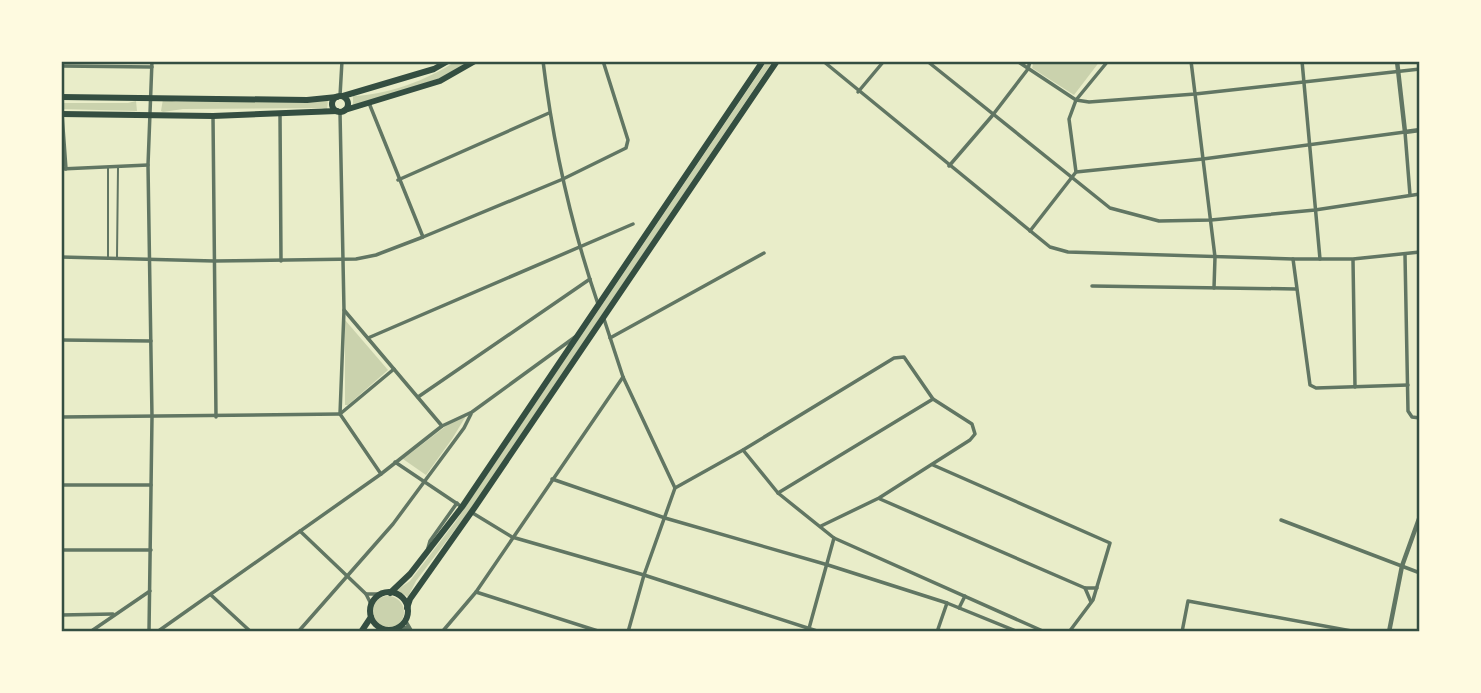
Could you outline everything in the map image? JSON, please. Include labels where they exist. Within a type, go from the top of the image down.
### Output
[{"type":"main road","points":[[61,97],[307,100],[340,96],[435,69],[448,61]]},
{"type":"main road","points":[[62,114],[213,116],[341,111],[440,81],[475,61]]},
{"type":"main road","points":[[390,593],[428,551],[599,306],[763,61]]},
{"type":"main road","points":[[370,617],[376,626],[385,631],[399,627],[405,620],[410,599],[777,61]]},
{"type":"main road","points":[[340,96],[332,104],[341,111]]},
{"type":"main road","points":[[340,96],[348,102],[341,111]]},
{"type":"main road","points":[[361,632],[370,617],[371,604],[381,594],[390,593],[401,597],[407,608]]},
{"type":"street","points":[[149,632],[152,417],[148,165],[152,61]]},
{"type":"street","points":[[340,96],[342,61]]},
{"type":"street","points":[[543,61],[549,114],[563,178],[580,248],[599,306]]},
{"type":"street","points":[[61,257],[281,261],[342,260],[376,255],[563,178],[626,148],[628,140],[603,61]]},
{"type":"street","points":[[823,61],[1050,247],[1068,252],[1293,259],[1353,259],[1420,252]]},
{"type":"street","points":[[858,92],[884,61]]},
{"type":"street","points":[[927,61],[992,116],[1110,208],[1159,220],[1211,220],[1315,210],[1420,194]]},
{"type":"street","points":[[1017,61],[1076,100],[1089,102],[1195,94],[1420,69]]},
{"type":"street","points":[[950,166],[1028,69],[1030,61]]},
{"type":"street","points":[[1076,172],[1069,119],[1076,100],[1108,61]]},
{"type":"street","points":[[1191,61],[1211,220],[1214,288]]},
{"type":"street","points":[[1302,61],[1320,259]]},
{"type":"street","points":[[1397,61],[1410,195]]},
{"type":"street","points":[[61,66],[152,67]]},
{"type":"street","points":[[369,103],[423,237]]},
{"type":"street","points":[[341,111],[344,310],[340,414],[381,474]]},
{"type":"street","points":[[62,114],[63,169],[148,165]]},
{"type":"street","points":[[280,114],[281,261]]},
{"type":"street","points":[[398,180],[549,114]]},
{"type":"street","points":[[213,116],[216,416]]},
{"type":"street","points":[[1030,231],[1076,172],[1203,159],[1420,130]]},
{"type":"street","points":[[368,338],[633,224]]},
{"type":"street","points":[[610,338],[764,253]]},
{"type":"street","points":[[1405,255],[1408,411],[1412,417],[1420,418]]},
{"type":"street","points":[[1293,259],[1310,385],[1316,388],[1408,385]]},
{"type":"street","points":[[1353,259],[1355,387]]},
{"type":"street","points":[[418,397],[590,279]]},
{"type":"street","points":[[1092,286],[1296,289]]},
{"type":"street","points":[[344,310],[442,426]]},
{"type":"street","points":[[603,318],[623,377],[675,488]]},
{"type":"street","points":[[157,632],[381,474],[442,426],[472,412],[579,334]]},
{"type":"street","points":[[61,340],[151,341]]},
{"type":"street","points":[[628,632],[644,575],[675,488],[894,358],[904,357],[933,399],[972,424],[975,435],[933,465],[878,498],[821,527]]},
{"type":"street","points":[[61,417],[340,414],[394,369]]},
{"type":"street","points":[[442,632],[476,592],[623,377]]},
{"type":"street","points":[[778,494],[933,399]]},
{"type":"street","points":[[298,632],[425,482],[464,428],[472,412]]},
{"type":"street","points":[[743,450],[778,494],[834,538],[1045,632]]},
{"type":"street","points":[[395,461],[459,505]]},
{"type":"street","points":[[933,465],[1109,541],[1110,546],[1091,602],[1069,632]]},
{"type":"street","points":[[552,479],[664,518],[828,565],[947,603],[1018,632]]},
{"type":"street","points":[[61,485],[151,485]]},
{"type":"street","points":[[878,498],[1085,588],[1097,588]]},
{"type":"street","points":[[471,512],[512,537],[644,575],[820,632]]},
{"type":"street","points":[[1389,632],[1402,566],[1420,516]]},
{"type":"street","points":[[1281,520],[1420,573]]},
{"type":"street","points":[[300,531],[366,594],[371,604]]},
{"type":"street","points":[[808,630],[834,538]]},
{"type":"street","points":[[61,550],[151,550]]},
{"type":"street","points":[[1085,588],[1091,602]]},
{"type":"street","points":[[90,632],[150,590]]},
{"type":"street","points":[[476,592],[601,632]]},
{"type":"street","points":[[366,594],[381,594]]},
{"type":"street","points":[[211,595],[251,632]]},
{"type":"street","points":[[959,608],[965,596]]},
{"type":"street","points":[[1182,632],[1188,601],[1357,632]]},
{"type":"street","points":[[937,632],[947,603]]},
{"type":"street","points":[[61,615],[115,614]]},
{"type":"street","points":[[405,620],[411,630]]},
{"type":"street","points":[[399,627],[411,630]]},
{"type":"lane","points":[[117,258],[118,166]]},
{"type":"lane","points":[[108,167],[108,258]]},
{"type":"green space","points":[[456,61],[469,61],[440,78],[353,107],[353,96],[380,93],[407,85]]},
{"type":"green space","points":[[767,61],[773,61],[476,502],[416,581],[408,597],[397,590],[410,581],[456,521]]},
{"type":"green space","points":[[1034,61],[1100,61],[1074,95],[1032,68]]},
{"type":"green space","points":[[163,99],[176,102],[328,100],[327,110],[183,109],[163,112]]},
{"type":"green space","points":[[136,101],[137,111],[61,109],[61,103]]},
{"type":"green space","points":[[345,320],[388,370],[348,405],[345,405]]},
{"type":"green space","points":[[466,416],[426,475],[403,459],[446,426]]},
{"type":"green space","points":[[388,596],[399,601],[404,612],[399,623],[388,628],[377,623],[372,612],[377,601]]}]
